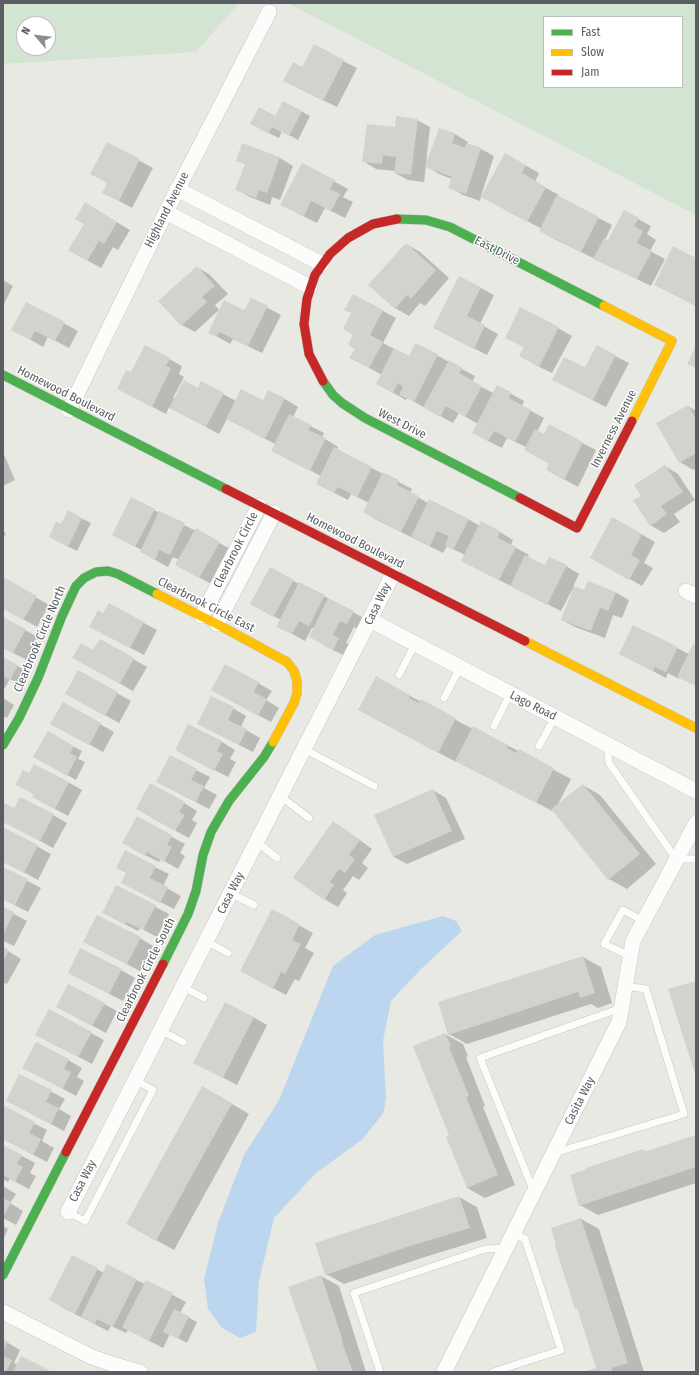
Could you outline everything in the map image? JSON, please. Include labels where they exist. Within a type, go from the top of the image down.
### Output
[{"type":"street","name":"Highland Avenue","points":[[69,410],[177,189],[270,10]]},
{"type":"street","points":[[177,189],[316,276]]},
{"type":"street","points":[[166,212],[316,276]]},
{"type":"street","name":"East Drive","points":[[316,276],[330,254],[348,238],[373,224],[397,219],[426,220],[463,233],[672,340]]},
{"type":"street","name":"West Drive","points":[[316,276],[305,313],[304,330],[313,366],[333,395],[342,403],[365,418],[577,528]]},
{"type":"street","name":"Inverness Avenue","points":[[577,528],[672,340]]},
{"type":"street","name":"Homewood Boulevard","points":[[3,376],[696,728]]},
{"type":"street","name":"Clearbrook Circle","points":[[202,616],[259,506]]},
{"type":"street","name":"Clearbrook Circle","points":[[217,624],[274,513]]},
{"type":"street","name":"Clearbrook Circle East","points":[[96,572],[108,571],[118,574],[202,616],[287,662],[294,670],[296,676]]},
{"type":"street","name":"Clearbrook Circle North","points":[[3,745],[38,678],[62,616],[76,586],[84,578],[96,572]]},
{"type":"street","name":"Casa Way","points":[[68,1212],[393,574]]},
{"type":"street","name":"Lago Road","points":[[370,620],[696,791]]},
{"type":"street","name":"Clearbrook Circle South","points":[[3,1275],[188,914],[196,891],[203,855],[217,822],[229,802],[264,757],[294,703],[297,693],[296,676]]},
{"type":"street","name":"Casita Way","points":[[444,1372],[619,1022],[633,941],[696,823]]},
{"type":"street","points":[[3,1312],[92,1357],[115,1366],[140,1372]]},
{"type":"lane","points":[[399,675],[415,644]]},
{"type":"lane","points":[[444,698],[460,668]]},
{"type":"lane","points":[[494,726],[510,694]]},
{"type":"lane","points":[[539,746],[555,717]]},
{"type":"lane","points":[[607,744],[609,763],[676,859],[696,859]]},
{"type":"lane","points":[[304,749],[374,786]]},
{"type":"lane","points":[[280,796],[309,818]]},
{"type":"lane","points":[[257,842],[277,858]]},
{"type":"lane","points":[[230,893],[254,905]]},
{"type":"lane","points":[[630,956],[604,944],[623,910],[643,921]]},
{"type":"lane","points":[[206,941],[228,953]]},
{"type":"lane","points":[[553,1154],[684,1114],[646,989],[625,986]]},
{"type":"lane","points":[[183,987],[204,998]]},
{"type":"lane","points":[[534,1192],[480,1058],[622,1008]]},
{"type":"lane","points":[[160,1030],[183,1042]]},
{"type":"lane","points":[[68,1212],[85,1221],[150,1097],[153,1090],[135,1080]]},
{"type":"lane","points":[[493,1372],[561,1350],[525,1239],[513,1234]]},
{"type":"lane","points":[[380,1372],[354,1293],[486,1249],[506,1248]]},
{"type":"green space","points":[[3,3],[239,3],[196,52],[3,64]]},
{"type":"green space","points":[[288,3],[696,3],[696,215]]},
{"type":"water","points":[[443,916],[456,921],[462,931],[420,970],[391,1001],[383,1041],[386,1096],[384,1112],[363,1139],[316,1173],[274,1218],[259,1281],[256,1332],[240,1338],[222,1328],[208,1309],[204,1279],[218,1223],[244,1155],[279,1100],[333,966],[375,935]]},
{"type":"building","points":[[314,44],[344,60],[323,101],[283,81],[293,62],[302,67]]},
{"type":"building","points":[[283,101],[302,111],[289,136],[272,127],[269,133],[250,124],[259,107],[275,116]]},
{"type":"building","points":[[396,116],[418,119],[411,175],[394,173],[396,157],[383,155],[382,164],[362,162],[367,124],[395,127]]},
{"type":"building","points":[[439,128],[455,133],[452,143],[465,148],[467,143],[481,148],[466,194],[448,188],[452,177],[425,167]]},
{"type":"building","points":[[107,142],[140,159],[119,201],[102,193],[107,183],[90,174]]},
{"type":"building","points":[[242,143],[280,157],[267,193],[259,190],[256,198],[235,190],[245,164],[236,161]]},
{"type":"building","points":[[505,153],[526,165],[522,173],[546,187],[527,222],[481,197]]},
{"type":"building","points":[[302,163],[335,180],[330,189],[340,194],[331,211],[311,201],[304,216],[280,205]]},
{"type":"building","points":[[557,195],[599,217],[581,252],[539,231]]},
{"type":"building","points":[[85,202],[117,222],[104,244],[99,241],[87,261],[68,250],[84,224],[75,219]]},
{"type":"building","points":[[624,210],[639,218],[634,226],[643,231],[637,243],[652,251],[637,279],[593,259],[604,238],[608,240]]},
{"type":"building","points":[[406,243],[436,270],[411,299],[407,295],[395,309],[368,285]]},
{"type":"building","points":[[673,246],[696,258],[696,306],[654,285]]},
{"type":"building","points":[[197,266],[215,286],[202,297],[207,302],[181,326],[158,301]]},
{"type":"building","points":[[459,276],[481,287],[467,316],[485,325],[474,349],[433,328]]},
{"type":"building","points":[[353,294],[383,310],[370,335],[383,342],[369,368],[349,358],[355,349],[348,345],[353,334],[343,329],[351,313],[344,310]]},
{"type":"building","points":[[251,298],[268,306],[248,346],[219,332],[216,337],[208,333],[224,300],[244,310]]},
{"type":"building","points":[[26,302],[65,322],[55,341],[35,331],[30,340],[11,330]]},
{"type":"building","points":[[520,307],[559,327],[539,367],[519,356],[524,347],[505,338]]},
{"type":"building","points":[[415,343],[438,354],[414,402],[399,395],[403,387],[398,383],[393,393],[376,384],[394,348],[409,356]]},
{"type":"building","points":[[145,345],[170,358],[166,366],[171,368],[152,407],[117,389],[126,370],[131,372]]},
{"type":"building","points":[[597,345],[616,355],[593,400],[552,380],[564,357],[585,367]]},
{"type":"building","points":[[696,346],[696,368],[687,364]]},
{"type":"building","points":[[449,360],[463,368],[459,373],[482,386],[465,417],[446,406],[440,417],[423,407]]},
{"type":"building","points":[[184,380],[198,388],[201,381],[224,393],[206,427],[169,408]]},
{"type":"building","points":[[497,385],[511,392],[509,398],[531,410],[515,442],[494,431],[488,441],[472,433]]},
{"type":"building","points":[[241,389],[263,400],[268,390],[285,398],[265,439],[226,419]]},
{"type":"building","points":[[688,405],[696,419],[696,453],[679,463],[656,423]]},
{"type":"building","points":[[289,414],[311,425],[308,430],[326,438],[310,471],[271,451]]},
{"type":"building","points":[[549,424],[583,442],[564,480],[546,470],[549,463],[524,450],[535,429],[544,434]]},
{"type":"building","points":[[334,447],[372,467],[357,497],[338,487],[334,493],[316,484]]},
{"type":"building","points":[[665,465],[683,492],[661,506],[667,514],[650,526],[633,500],[641,496],[634,485]]},
{"type":"building","points":[[383,472],[399,480],[397,485],[419,496],[401,532],[363,512]]},
{"type":"building","points":[[131,497],[155,509],[135,547],[112,535]]},
{"type":"building","points":[[429,499],[469,519],[453,550],[445,545],[449,536],[437,531],[430,546],[411,537]]},
{"type":"building","points":[[68,510],[82,518],[68,547],[49,537],[56,521],[61,524]]},
{"type":"building","points":[[159,511],[185,523],[170,555],[159,550],[155,560],[140,552]]},
{"type":"building","points":[[612,517],[642,534],[631,555],[640,560],[629,580],[590,558]]},
{"type":"building","points":[[481,521],[500,531],[498,538],[516,547],[499,580],[461,561]]},
{"type":"building","points":[[196,528],[220,542],[199,578],[175,565]]},
{"type":"building","points":[[525,555],[545,565],[549,557],[567,565],[547,605],[510,586]]},
{"type":"building","points":[[270,567],[294,580],[273,617],[250,604]]},
{"type":"building","points":[[3,577],[37,596],[23,620],[3,609]]},
{"type":"building","points":[[588,581],[616,592],[608,611],[600,608],[591,631],[561,620],[574,586],[584,590]]},
{"type":"building","points":[[299,582],[325,595],[309,626],[299,621],[292,634],[276,627]]},
{"type":"building","points":[[328,598],[354,611],[347,624],[340,621],[333,635],[339,638],[333,650],[309,637]]},
{"type":"building","points":[[109,603],[144,622],[130,648],[89,627],[98,610],[103,613]]},
{"type":"building","points":[[3,617],[26,629],[13,653],[3,648]]},
{"type":"building","points":[[633,625],[678,647],[666,672],[655,667],[653,671],[619,654]]},
{"type":"building","points":[[100,639],[134,658],[120,684],[72,658],[81,643],[93,650]]},
{"type":"building","points":[[693,644],[696,646],[696,686],[677,677]]},
{"type":"building","points":[[3,657],[18,665],[10,680],[3,676]]},
{"type":"building","points":[[225,664],[259,682],[254,692],[267,699],[258,716],[211,690]]},
{"type":"building","points":[[78,670],[118,692],[105,716],[65,694]]},
{"type":"building","points":[[376,676],[410,695],[409,698],[419,703],[421,699],[456,718],[438,753],[358,710]]},
{"type":"building","points":[[211,696],[234,707],[228,720],[247,729],[239,745],[197,724]]},
{"type":"building","points":[[63,702],[101,723],[89,745],[50,724]]},
{"type":"building","points":[[188,724],[222,741],[217,751],[223,754],[214,771],[175,750]]},
{"type":"building","points":[[473,726],[508,745],[507,748],[516,753],[519,749],[554,768],[536,803],[455,761]]},
{"type":"building","points":[[48,731],[74,746],[70,753],[77,757],[67,776],[33,757]]},
{"type":"building","points":[[170,755],[197,769],[191,780],[204,786],[196,802],[156,782]]},
{"type":"building","points":[[34,764],[69,782],[55,809],[32,797],[34,794],[15,785],[23,770],[29,773]]},
{"type":"building","points":[[150,783],[185,802],[179,812],[185,815],[175,831],[136,809]]},
{"type":"building","points":[[583,784],[640,854],[608,880],[551,809]]},
{"type":"building","points":[[433,789],[452,831],[393,857],[374,815]]},
{"type":"building","points":[[20,797],[54,814],[40,841],[3,822],[3,802],[14,808]]},
{"type":"building","points":[[137,816],[172,835],[167,845],[172,847],[164,862],[147,852],[145,856],[122,843]]},
{"type":"building","points":[[333,821],[360,840],[349,855],[355,859],[345,873],[339,869],[330,882],[334,885],[324,900],[293,878]]},
{"type":"building","points":[[3,827],[38,845],[24,873],[3,862]]},
{"type":"building","points":[[125,850],[156,866],[150,878],[168,887],[160,903],[121,883],[126,873],[116,868]]},
{"type":"building","points":[[3,867],[28,879],[15,905],[3,899]]},
{"type":"building","points":[[116,885],[156,905],[143,930],[126,922],[125,924],[102,913]]},
{"type":"building","points":[[3,907],[14,912],[3,935]]},
{"type":"building","points":[[272,909],[300,924],[292,940],[301,944],[285,974],[281,972],[273,989],[240,971]]},
{"type":"building","points":[[97,915],[141,937],[127,964],[83,942]]},
{"type":"building","points":[[3,947],[9,950],[3,961]]},
{"type":"building","points":[[80,948],[122,969],[109,994],[68,973]]},
{"type":"building","points":[[583,956],[595,993],[580,998],[578,992],[448,1035],[438,1002]]},
{"type":"building","points":[[696,981],[696,1070],[694,1071],[668,989]]},
{"type":"building","points":[[68,984],[105,1003],[92,1026],[56,1007]]},
{"type":"building","points":[[225,1002],[254,1017],[223,1078],[193,1063]]},
{"type":"building","points":[[49,1009],[92,1032],[78,1057],[35,1035]]},
{"type":"building","points":[[445,1033],[451,1046],[449,1047],[469,1096],[466,1097],[498,1175],[467,1188],[446,1137],[449,1135],[413,1046]]},
{"type":"building","points":[[36,1042],[69,1059],[64,1069],[71,1072],[63,1089],[22,1068]]},
{"type":"building","points":[[19,1074],[52,1090],[46,1102],[59,1108],[51,1124],[6,1101]]},
{"type":"building","points":[[202,1086],[232,1103],[156,1241],[126,1224]]},
{"type":"building","points":[[3,1105],[35,1122],[29,1133],[41,1139],[33,1155],[3,1139]]},
{"type":"building","points":[[696,1135],[696,1167],[579,1206],[570,1175],[587,1169],[586,1168],[643,1149],[644,1152]]},
{"type":"building","points":[[3,1145],[22,1155],[17,1164],[23,1167],[15,1182],[3,1175]]},
{"type":"building","points":[[459,1196],[470,1228],[407,1247],[325,1275],[315,1243]]},
{"type":"building","points":[[3,1198],[11,1202],[3,1217]]},
{"type":"building","points":[[581,1218],[628,1363],[611,1368],[613,1372],[583,1372],[596,1368],[577,1308],[575,1309],[555,1246],[551,1228]]},
{"type":"building","points":[[72,1255],[98,1268],[75,1314],[49,1300]]},
{"type":"building","points":[[107,1264],[137,1279],[113,1327],[97,1319],[95,1324],[81,1317]]},
{"type":"building","points":[[321,1275],[353,1372],[318,1372],[288,1287]]},
{"type":"building","points":[[146,1280],[173,1293],[149,1341],[122,1327]]},
{"type":"building","points":[[174,1309],[189,1316],[178,1339],[163,1332]]},
{"type":"building","points":[[3,1339],[8,1341],[3,1351]]},
{"type":"building","points":[[3,1356],[12,1360],[6,1372],[3,1372]]},
{"type":"building","points":[[21,1356],[49,1370],[48,1372],[13,1372]]},
{"type":"traffic: fast","points":[[397,219],[426,220],[450,227],[604,306]]},
{"type":"traffic: fast","points":[[3,375],[226,489]]},
{"type":"traffic: fast","points":[[323,381],[333,395],[342,403],[365,418],[520,498]]},
{"type":"traffic: fast","points":[[3,745],[19,718],[38,678],[62,616],[76,586],[84,578],[96,572],[108,571],[118,574],[157,594]]},
{"type":"traffic: fast","points":[[163,964],[188,914],[196,891],[203,855],[211,832],[229,801],[264,757],[273,742]]},
{"type":"traffic: fast","points":[[3,1275],[66,1152]]},
{"type":"traffic: slow","points":[[604,306],[672,341],[632,421]]},
{"type":"traffic: slow","points":[[157,594],[217,624],[287,662],[294,671],[297,681],[297,693],[294,703],[273,742]]},
{"type":"traffic: slow","points":[[525,641],[696,728]]},
{"type":"traffic: jam","points":[[323,381],[309,354],[304,324],[307,299],[315,275],[330,254],[348,238],[373,224],[397,219]]},
{"type":"traffic: jam","points":[[520,498],[577,528],[632,421]]},
{"type":"traffic: jam","points":[[226,489],[525,641]]},
{"type":"traffic: jam","points":[[66,1152],[163,964]]}]
